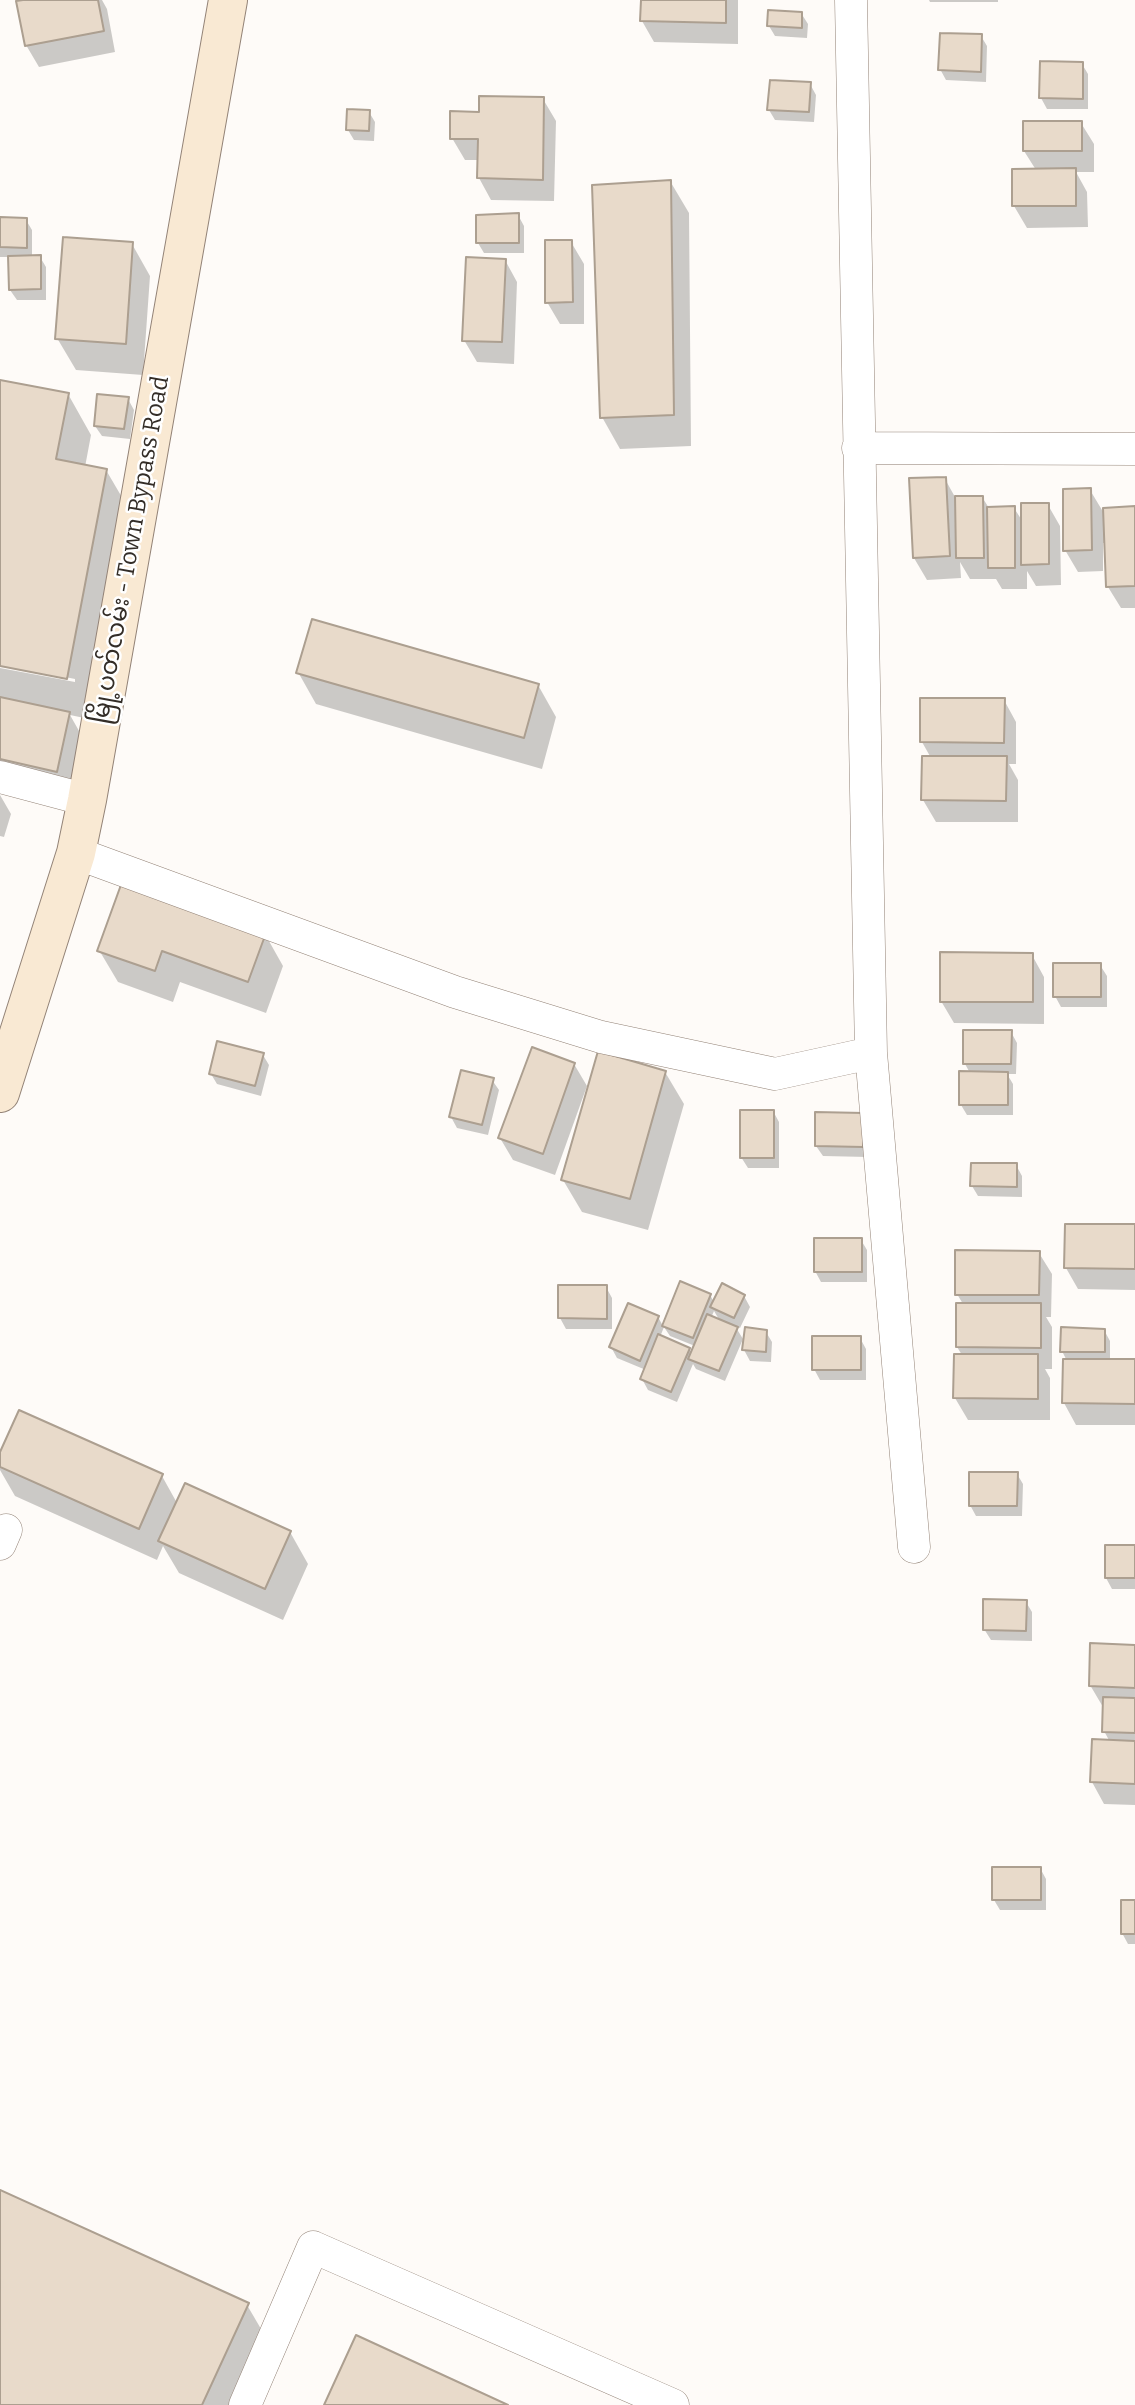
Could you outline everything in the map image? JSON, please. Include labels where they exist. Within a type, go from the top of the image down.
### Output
[{"type":"main road","name":"မြို့ပတ်လမ်း - Town Bypass Road","points":[[0,1093],[76,853],[88,800],[228,0]]},
{"type":"street","points":[[851,0],[871,1053],[914,1547]]},
{"type":"street","points":[[858,449],[1135,449]]},
{"type":"street","points":[[0,777],[88,800]]},
{"type":"street","points":[[76,853],[455,992],[601,1037],[775,1074],[871,1053]]},
{"type":"street","points":[[244,2405],[313,2247],[673,2405]]},
{"type":"building","points":[[98,0],[104,31],[25,46],[16,1]]},
{"type":"building","points":[[641,0],[726,0],[726,23],[640,21]]},
{"type":"building","points":[[768,10],[802,12],[802,28],[767,26]]},
{"type":"building","points":[[940,33],[982,34],[981,72],[938,70]]},
{"type":"building","points":[[1040,61],[1083,62],[1083,99],[1039,98]]},
{"type":"building","points":[[770,80],[811,82],[809,112],[767,110]]},
{"type":"building","points":[[479,96],[544,97],[543,180],[477,178],[478,139],[450,139],[450,111],[479,112]]},
{"type":"building","points":[[347,109],[370,110],[369,131],[346,130]]},
{"type":"building","points":[[1023,121],[1082,121],[1082,151],[1023,151]]},
{"type":"building","points":[[1076,168],[1076,206],[1012,206],[1012,169]]},
{"type":"building","points":[[671,180],[674,415],[600,418],[592,185]]},
{"type":"building","points":[[519,213],[519,243],[476,243],[476,215]]},
{"type":"building","points":[[0,217],[27,218],[27,248],[0,247]]},
{"type":"building","points":[[63,237],[133,242],[126,344],[55,339]]},
{"type":"building","points":[[545,240],[572,240],[573,302],[545,303]]},
{"type":"building","points":[[41,255],[41,289],[9,290],[8,256]]},
{"type":"building","points":[[466,257],[506,259],[502,342],[462,341]]},
{"type":"building","points":[[0,380],[69,393],[56,459],[107,469],[67,679],[0,666]]},
{"type":"building","points":[[97,394],[129,397],[124,429],[94,426]]},
{"type":"building","points":[[946,477],[950,556],[913,558],[909,478]]},
{"type":"building","points":[[1091,488],[1092,550],[1063,551],[1063,489]]},
{"type":"building","points":[[955,496],[983,496],[984,558],[956,558]]},
{"type":"building","points":[[1021,503],[1049,503],[1049,564],[1021,565]]},
{"type":"building","points":[[1015,506],[1015,568],[988,568],[987,507]]},
{"type":"building","points":[[1135,506],[1135,586],[1106,587],[1103,508]]},
{"type":"building","points":[[312,619],[539,684],[524,738],[296,673]]},
{"type":"building","points":[[0,697],[70,712],[57,772],[0,759]]},
{"type":"building","points":[[920,698],[1005,698],[1004,743],[920,742]]},
{"type":"building","points":[[922,756],[1007,756],[1006,801],[921,800]]},
{"type":"building","points":[[122,882],[266,933],[248,982],[162,951],[155,971],[97,951]]},
{"type":"building","points":[[940,952],[1033,953],[1033,1002],[940,1002]]},
{"type":"building","points":[[1053,963],[1101,963],[1101,997],[1053,997]]},
{"type":"building","points":[[963,1030],[1012,1030],[1011,1064],[963,1064]]},
{"type":"building","points":[[217,1041],[264,1053],[255,1086],[209,1074]]},
{"type":"building","points":[[532,1047],[575,1063],[543,1154],[498,1138]]},
{"type":"building","points":[[598,1051],[666,1071],[630,1199],[561,1180]]},
{"type":"building","points":[[461,1070],[494,1078],[482,1125],[449,1117]]},
{"type":"building","points":[[959,1071],[1008,1072],[1008,1105],[959,1105]]},
{"type":"building","points":[[740,1110],[774,1110],[774,1158],[740,1158]]},
{"type":"building","points":[[815,1112],[864,1113],[863,1147],[815,1146]]},
{"type":"building","points":[[971,1163],[1017,1163],[1017,1187],[970,1186]]},
{"type":"building","points":[[1065,1224],[1135,1224],[1135,1269],[1064,1268]]},
{"type":"building","points":[[814,1238],[862,1238],[862,1272],[814,1272]]},
{"type":"building","points":[[955,1250],[1040,1251],[1039,1295],[955,1295]]},
{"type":"building","points":[[680,1281],[711,1294],[693,1338],[662,1326]]},
{"type":"building","points":[[722,1283],[745,1295],[734,1318],[710,1307]]},
{"type":"building","points":[[558,1285],[607,1285],[607,1319],[558,1318]]},
{"type":"building","points":[[628,1303],[659,1316],[640,1361],[609,1347]]},
{"type":"building","points":[[956,1303],[1041,1303],[1041,1348],[956,1347]]},
{"type":"building","points":[[707,1314],[738,1327],[719,1371],[688,1359]]},
{"type":"building","points":[[745,1327],[767,1330],[766,1352],[742,1350]]},
{"type":"building","points":[[1061,1327],[1105,1329],[1105,1352],[1060,1352]]},
{"type":"building","points":[[658,1334],[690,1348],[671,1392],[640,1379]]},
{"type":"building","points":[[812,1336],[861,1336],[861,1370],[812,1370]]},
{"type":"building","points":[[954,1354],[1038,1354],[1038,1399],[953,1398]]},
{"type":"building","points":[[1063,1359],[1135,1359],[1135,1404],[1062,1403]]},
{"type":"building","points":[[19,1410],[163,1474],[139,1529],[0,1467],[0,1452]]},
{"type":"building","points":[[969,1472],[1018,1472],[1017,1506],[969,1506]]},
{"type":"building","points":[[185,1483],[291,1531],[265,1589],[158,1541]]},
{"type":"building","points":[[1105,1545],[1135,1545],[1135,1578],[1105,1578]]},
{"type":"building","points":[[983,1599],[1027,1600],[1026,1631],[983,1630]]},
{"type":"building","points":[[1090,1643],[1135,1645],[1135,1688],[1089,1686]]},
{"type":"building","points":[[1103,1697],[1135,1698],[1135,1733],[1102,1732]]},
{"type":"building","points":[[1092,1739],[1135,1741],[1135,1784],[1090,1782]]},
{"type":"building","points":[[992,1867],[1041,1867],[1041,1900],[992,1900]]},
{"type":"building","points":[[1121,1900],[1135,1900],[1135,1934],[1121,1934]]},
{"type":"building","points":[[0,2190],[249,2303],[202,2405],[0,2405]]},
{"type":"building","points":[[356,2335],[508,2405],[324,2405]]}]
